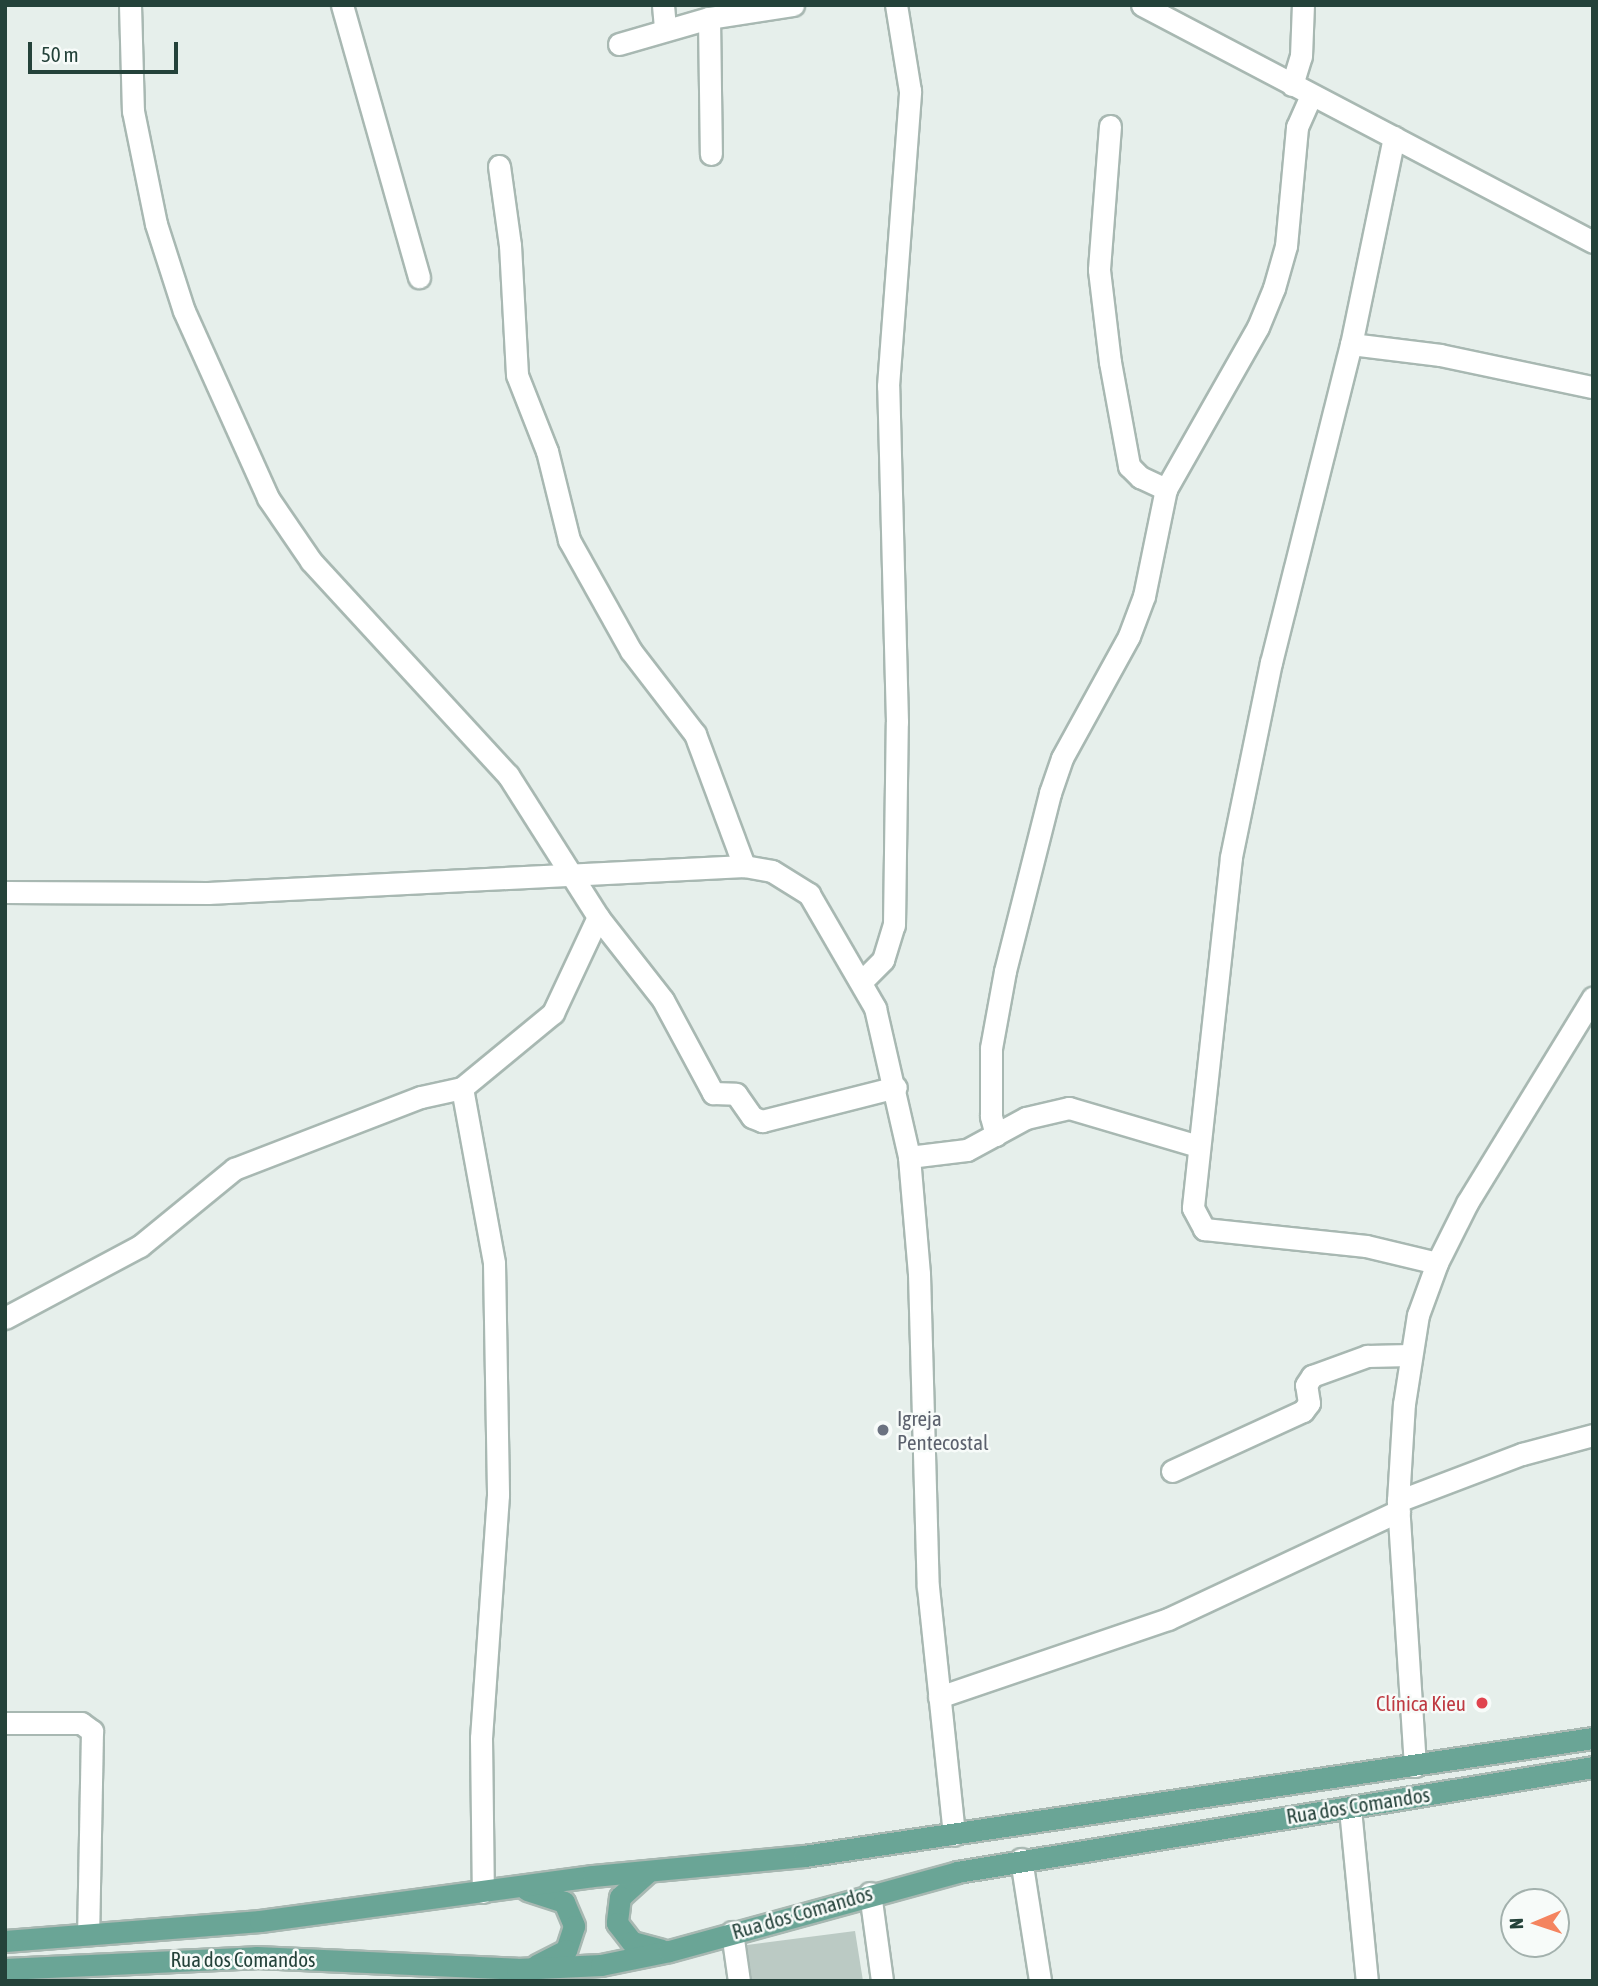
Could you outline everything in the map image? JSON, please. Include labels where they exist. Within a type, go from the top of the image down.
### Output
[{"type":"main road","name":"Rua dos Comandos","points":[[5,1941],[260,1921],[651,1870],[804,1856],[1593,1738]]},
{"type":"main road","name":"Rua dos Comandos","points":[[5,1969],[256,1957],[517,1969],[601,1965],[669,1951],[870,1893],[1021,1859],[1350,1809],[1593,1766]]},
{"type":"main road","points":[[651,1870],[620,1897],[617,1923],[632,1942],[669,1951]]},
{"type":"main road","points":[[514,1888],[564,1902],[574,1926],[566,1950],[544,1963],[517,1969]]},
{"type":"street","points":[[130,5],[133,111],[156,224],[184,311],[268,498],[311,561],[508,775],[598,917],[663,1000],[713,1093],[736,1094],[756,1119],[897,1087]]},
{"type":"street","points":[[342,5],[419,277]]},
{"type":"street","points":[[663,5],[665,28]]},
{"type":"street","points":[[619,44],[665,28],[709,18],[793,5]]},
{"type":"street","points":[[862,981],[883,960],[894,925],[897,722],[888,386],[910,91],[896,5]]},
{"type":"street","points":[[1142,5],[1593,242]]},
{"type":"street","points":[[996,1135],[990,1103],[991,1048],[1038,837],[1062,758],[1129,636],[1144,596],[1166,489],[1258,327],[1274,288],[1286,246],[1302,90],[1303,5]]},
{"type":"street","points":[[709,18],[711,154]]},
{"type":"street","points":[[1111,126],[1099,270],[1110,362],[1129,466],[1140,477],[1166,489]]},
{"type":"street","points":[[1394,137],[1351,344],[1271,662],[1231,857],[1193,1208],[1204,1229],[1366,1246],[1437,1264]]},
{"type":"street","points":[[499,166],[510,244],[517,375],[547,451],[569,540],[631,651],[695,734],[744,866]]},
{"type":"street","points":[[1351,344],[1440,355],[1592,387]]},
{"type":"street","points":[[5,892],[208,893],[744,866],[772,871],[809,894],[862,981],[885,1039],[897,1087],[909,1157],[919,1273],[928,1587],[954,1835]]},
{"type":"street","points":[[5,1318],[139,1246],[234,1169],[421,1097],[462,1088],[553,1013],[598,917]]},
{"type":"street","points":[[1415,1766],[1399,1506],[1410,1355],[1437,1264],[1467,1203],[1593,997]]},
{"type":"street","points":[[462,1088],[492,1243],[494,1276],[498,1494],[481,1738],[483,1892]]},
{"type":"street","points":[[909,1157],[967,1150],[1026,1118],[1069,1108],[1198,1146]]},
{"type":"street","points":[[1172,1471],[1303,1411],[1309,1403],[1306,1385],[1312,1376],[1367,1356],[1410,1355]]},
{"type":"street","points":[[939,1697],[1168,1619],[1251,1576],[1399,1506],[1522,1454],[1593,1435]]},
{"type":"street","points":[[5,1723],[81,1723],[92,1731],[88,1934]]},
{"type":"street","points":[[1350,1809],[1367,1981]]},
{"type":"street","points":[[1021,1859],[1040,1981]]},
{"type":"street","points":[[870,1893],[882,1981]]},
{"type":"street","points":[[732,1932],[739,1981]]},
{"type":"building","points":[[855,1931],[863,1981],[752,1981],[747,1945]]},
{"type":"place","name":"Igreja Pentecostal","points":[[883,1430]]},
{"type":"place","name":"Clínica Kieu","points":[[1482,1703]]}]
